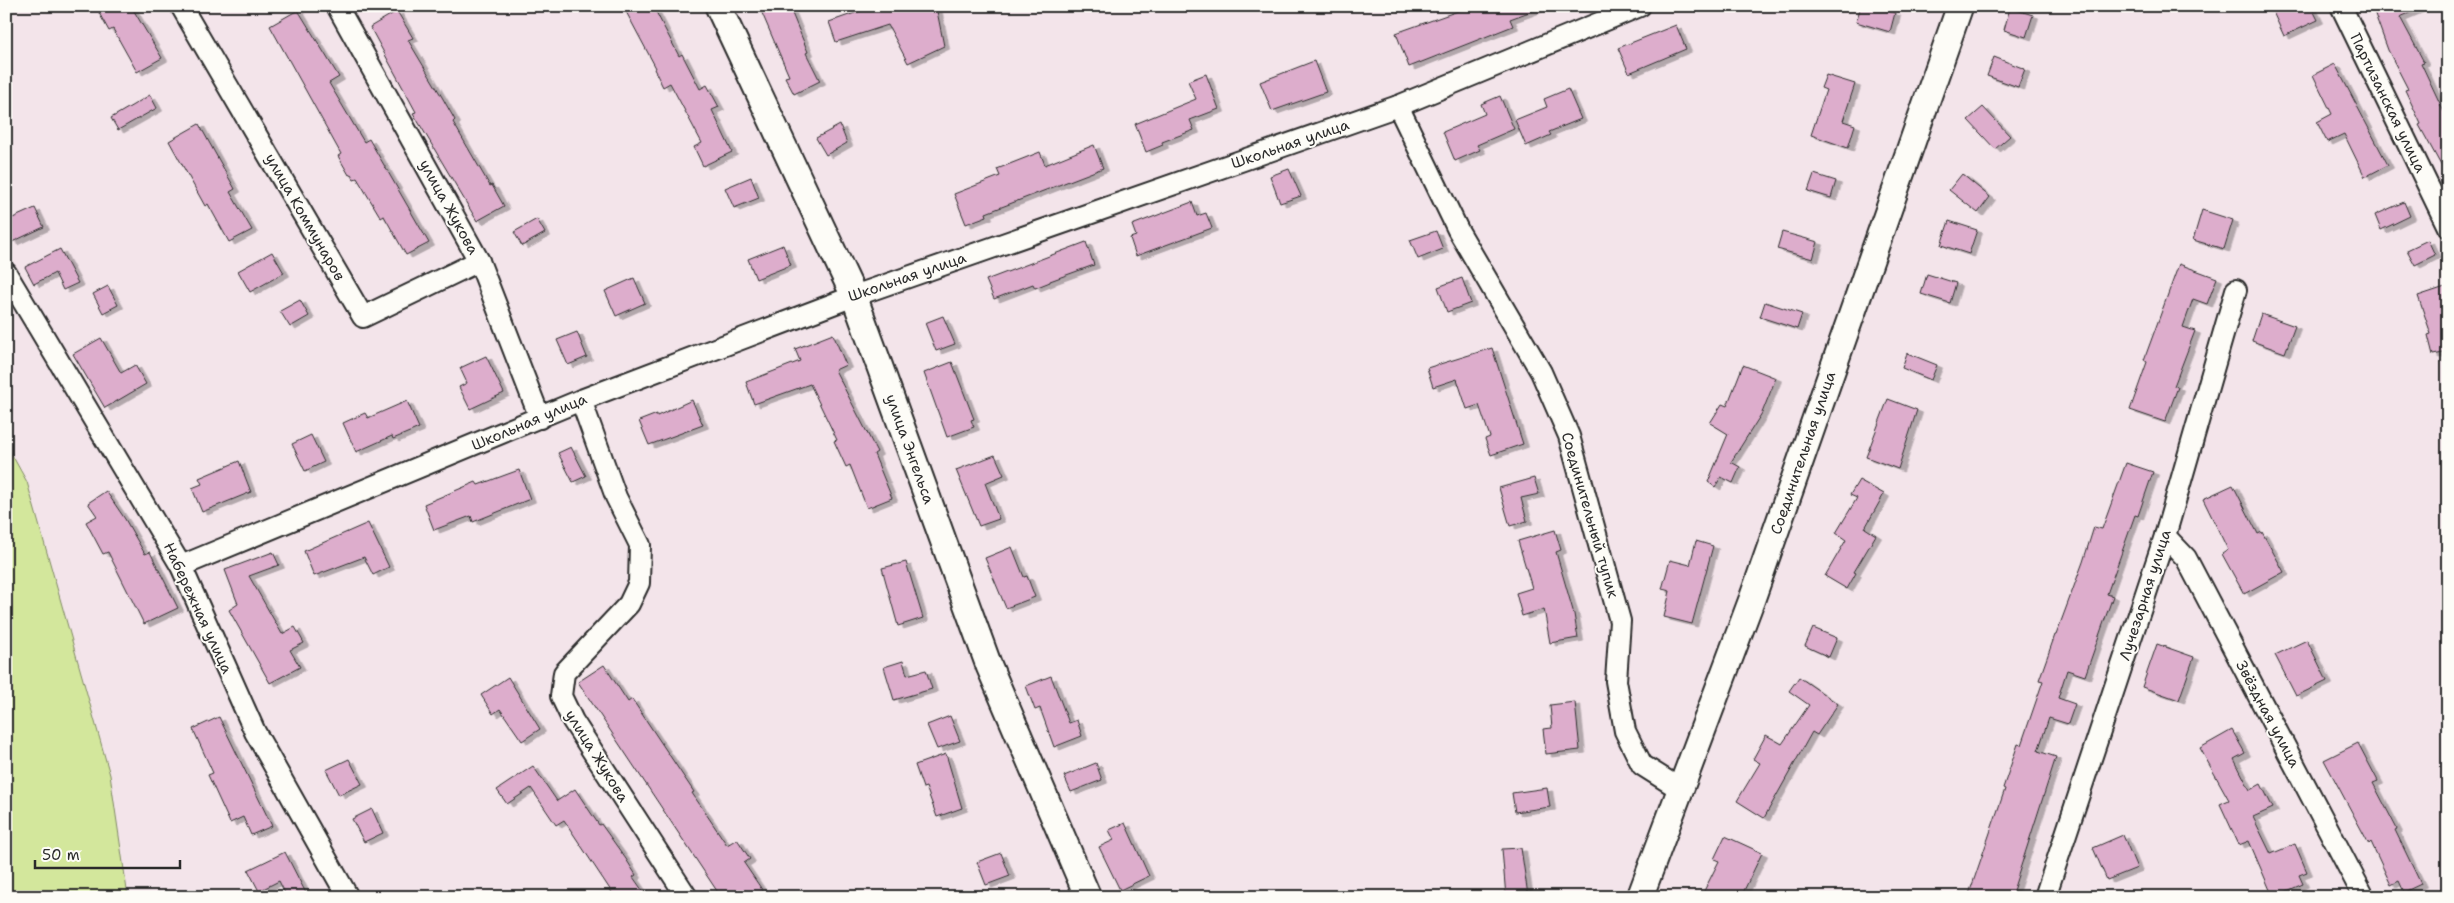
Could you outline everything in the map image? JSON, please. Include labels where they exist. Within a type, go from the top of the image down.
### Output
[{"type":"street","name":"улица Коммунаров","points":[[181,6],[363,317],[479,261]]},
{"type":"street","name":"улица Жукова","points":[[338,6],[479,261],[540,418]]},
{"type":"street","name":"улица Энгельса","points":[[718,6],[854,296],[989,666],[1088,897]]},
{"type":"street","name":"Школьная улица","points":[[181,566],[581,400],[854,296],[1398,106],[1640,6]]},
{"type":"street","name":"Соединительная улица","points":[[1640,897],[1752,599],[1960,6]]},
{"type":"street","name":"Партизанская улица","points":[[2341,6],[2448,227]]},
{"type":"street","name":"Соединительный тупик","points":[[1398,106],[1458,230],[1541,372],[1569,436],[1620,621],[1616,681],[1625,731],[1642,765],[1680,789]]},
{"type":"street","name":"Набережная улица","points":[[6,273],[181,566],[255,732],[348,897]]},
{"type":"street","name":"Лучезарная улица","points":[[2045,897],[2165,536],[2236,290]]},
{"type":"street","name":"улица Жукова","points":[[581,400],[616,497],[640,545],[639,582],[630,604],[564,673],[561,696],[573,721],[687,897]]},
{"type":"street","name":"Звёздная улица","points":[[2165,536],[2186,558],[2364,897]]},
{"type":"green space","points":[[6,444],[27,482],[110,775],[128,897],[6,897]]},
{"type":"building","points":[[110,6],[131,6],[162,58],[137,72],[113,29],[109,31],[99,13]]},
{"type":"building","points":[[623,6],[653,6],[679,56],[682,54],[700,89],[707,85],[719,107],[712,110],[732,152],[703,166],[694,147],[702,143],[670,83],[663,87],[654,69],[656,68]]},
{"type":"building","points":[[759,6],[789,6],[808,52],[806,53],[820,81],[794,94],[785,77],[789,76]]},
{"type":"building","points":[[875,6],[936,6],[944,46],[908,63],[888,25],[836,42],[829,22]]},
{"type":"building","points":[[1472,6],[1540,8],[1510,19],[1513,26],[1409,67],[1396,33]]},
{"type":"building","points":[[1861,6],[1872,6],[1895,13],[1890,32],[1856,22]]},
{"type":"building","points":[[2285,6],[2311,6],[2318,20],[2284,36],[2273,12]]},
{"type":"building","points":[[2372,6],[2426,6],[2400,17],[2424,62],[2421,63],[2444,112],[2448,110],[2448,178],[2419,125],[2421,124],[2405,90],[2408,89],[2388,50]]},
{"type":"building","points":[[2010,8],[2033,15],[2026,37],[2004,30]]},
{"type":"building","points":[[298,10],[339,77],[329,83],[364,142],[369,139],[429,243],[406,255],[384,216],[381,218],[357,178],[354,179],[351,174],[349,175],[338,156],[341,154],[270,26]]},
{"type":"building","points":[[397,11],[413,38],[408,40],[455,120],[453,122],[490,186],[492,185],[504,206],[477,221],[413,113],[416,112],[370,27]]},
{"type":"building","points":[[1676,25],[1686,49],[1629,73],[1618,48]]},
{"type":"building","points":[[1994,57],[2025,69],[2018,87],[1987,76]]},
{"type":"building","points":[[1314,61],[1326,92],[1272,111],[1260,82]]},
{"type":"building","points":[[2335,64],[2388,165],[2365,177],[2344,134],[2327,142],[2317,122],[2332,114],[2313,75]]},
{"type":"building","points":[[1206,74],[1219,109],[1190,120],[1194,130],[1162,142],[1163,145],[1146,152],[1135,124],[1196,99],[1188,81]]},
{"type":"building","points":[[1826,75],[1855,84],[1843,121],[1855,125],[1848,148],[1811,135],[1826,90],[1821,88]]},
{"type":"building","points":[[1568,89],[1581,119],[1549,132],[1551,135],[1526,146],[1515,120],[1547,107],[1544,99]]},
{"type":"building","points":[[150,95],[157,108],[118,130],[111,118]]},
{"type":"building","points":[[1500,96],[1514,129],[1477,145],[1480,150],[1455,161],[1443,132],[1485,114],[1481,104]]},
{"type":"building","points":[[1983,107],[2010,136],[1995,149],[1968,120]]},
{"type":"building","points":[[199,124],[235,189],[230,192],[252,230],[229,242],[208,204],[205,206],[169,141]]},
{"type":"building","points":[[840,125],[847,143],[826,155],[816,138]]},
{"type":"building","points":[[1094,145],[1103,168],[986,213],[987,216],[966,224],[954,194],[1000,176],[997,169],[1040,152],[1045,165]]},
{"type":"building","points":[[1289,169],[1301,196],[1280,203],[1270,176]]},
{"type":"building","points":[[1814,174],[1836,181],[1831,198],[1808,191]]},
{"type":"building","points":[[1962,174],[1990,197],[1978,213],[1949,190]]},
{"type":"building","points":[[751,177],[759,198],[734,208],[725,188]]},
{"type":"building","points":[[1192,202],[1197,216],[1206,213],[1212,228],[1136,256],[1130,238],[1136,236],[1132,225]]},
{"type":"building","points":[[2404,202],[2410,216],[2381,230],[2375,215]]},
{"type":"building","points":[[35,208],[44,227],[12,242],[6,230],[6,221]]},
{"type":"building","points":[[2202,210],[2233,220],[2224,249],[2193,240]]},
{"type":"building","points":[[537,219],[545,233],[522,246],[514,232]]},
{"type":"building","points":[[1949,221],[1977,230],[1969,254],[1941,245]]},
{"type":"building","points":[[1436,231],[1443,249],[1418,259],[1410,240]]},
{"type":"building","points":[[1782,232],[1818,242],[1813,259],[1777,249]]},
{"type":"building","points":[[2428,240],[2435,255],[2415,265],[2407,250]]},
{"type":"building","points":[[1086,242],[1094,265],[1035,288],[1033,284],[994,299],[986,280]]},
{"type":"building","points":[[783,245],[791,265],[756,279],[748,259]]},
{"type":"building","points":[[60,249],[78,283],[63,290],[55,273],[34,284],[25,267]]},
{"type":"building","points":[[272,252],[284,273],[250,292],[238,271]]},
{"type":"building","points":[[2179,264],[2217,278],[2207,304],[2193,299],[2183,327],[2195,331],[2174,386],[2178,387],[2165,422],[2130,410],[2147,362],[2144,360]]},
{"type":"building","points":[[1927,274],[1956,283],[1950,303],[1921,294]]},
{"type":"building","points":[[634,278],[645,303],[616,316],[605,291]]},
{"type":"building","points":[[1462,278],[1471,303],[1447,312],[1438,287]]},
{"type":"building","points":[[108,286],[118,305],[103,313],[93,294]]},
{"type":"building","points":[[2448,286],[2448,352],[2433,355],[2428,335],[2431,334],[2418,296]]},
{"type":"building","points":[[300,300],[309,316],[290,327],[280,311]]},
{"type":"building","points":[[1765,302],[1802,314],[1797,329],[1760,317]]},
{"type":"building","points":[[2261,314],[2295,326],[2285,353],[2252,341]]},
{"type":"building","points":[[943,316],[955,344],[936,351],[925,323]]},
{"type":"building","points":[[577,332],[587,357],[568,365],[557,340]]},
{"type":"building","points":[[833,334],[846,365],[835,370],[877,452],[874,454],[892,498],[867,508],[850,465],[846,467],[834,441],[837,440],[810,384],[754,404],[746,382],[800,361],[795,349]]},
{"type":"building","points":[[101,338],[121,373],[135,365],[146,384],[105,408],[73,354]]},
{"type":"building","points":[[1492,348],[1523,444],[1491,455],[1485,439],[1490,437],[1479,405],[1467,409],[1457,379],[1433,387],[1427,368]]},
{"type":"building","points":[[1907,353],[1937,365],[1931,380],[1902,368]]},
{"type":"building","points":[[486,356],[504,393],[470,409],[459,387],[467,383],[460,368]]},
{"type":"building","points":[[952,362],[974,419],[971,420],[974,427],[947,437],[924,373]]},
{"type":"building","points":[[1743,365],[1776,378],[1762,413],[1731,462],[1740,467],[1733,483],[1721,477],[1715,487],[1708,482],[1728,434],[1710,423],[1722,404],[1727,406]]},
{"type":"building","points":[[1888,399],[1917,410],[1898,469],[1866,457]]},
{"type":"building","points":[[692,400],[703,425],[649,445],[639,421],[657,414],[657,416]]},
{"type":"building","points":[[407,401],[419,428],[393,439],[392,436],[356,452],[343,423],[365,413],[368,418]]},
{"type":"building","points":[[311,435],[324,462],[305,471],[292,444]]},
{"type":"building","points":[[571,447],[586,476],[573,482],[558,453]]},
{"type":"building","points":[[995,455],[1004,475],[985,483],[999,519],[979,526],[956,470]]},
{"type":"building","points":[[239,461],[251,492],[202,512],[192,488],[202,484],[199,478]]},
{"type":"building","points":[[2126,463],[2153,472],[2138,516],[2135,515],[2107,594],[2113,596],[2085,676],[2067,670],[2058,698],[2075,704],[2068,724],[2049,718],[2038,751],[2056,757],[2011,897],[1978,897],[1969,894],[2005,789],[2003,788],[2018,744],[2021,745],[2043,681],[2039,680],[2094,527],[2102,529]]},
{"type":"building","points":[[519,470],[530,499],[473,522],[471,516],[434,530],[424,504],[476,482],[478,485]]},
{"type":"building","points":[[1534,478],[1539,494],[1521,498],[1527,521],[1510,526],[1499,488]]},
{"type":"building","points":[[1859,480],[1884,494],[1865,528],[1876,535],[1854,572],[1856,573],[1847,589],[1825,576],[1846,540],[1836,533],[1857,498],[1850,495]]},
{"type":"building","points":[[2233,485],[2258,534],[2262,532],[2284,572],[2244,594],[2222,554],[2228,550],[2203,499]]},
{"type":"building","points":[[106,491],[145,554],[150,552],[178,608],[144,624],[108,552],[103,554],[86,522],[97,516],[88,503]]},
{"type":"building","points":[[368,523],[389,567],[373,575],[364,557],[314,576],[304,551]]},
{"type":"building","points":[[1555,530],[1561,550],[1556,552],[1574,614],[1578,638],[1550,643],[1544,609],[1522,616],[1516,593],[1532,588],[1518,541]]},
{"type":"building","points":[[1696,541],[1713,546],[1692,624],[1664,617],[1670,591],[1662,589],[1670,560],[1690,565]]},
{"type":"building","points":[[1012,547],[1024,577],[1027,576],[1035,597],[1006,608],[985,558]]},
{"type":"building","points":[[273,552],[279,565],[249,576],[282,634],[295,627],[304,643],[290,650],[300,667],[270,683],[229,610],[238,604],[225,570]]},
{"type":"building","points":[[906,562],[923,618],[898,626],[882,568]]},
{"type":"building","points":[[1813,628],[1837,638],[1829,657],[1805,646]]},
{"type":"building","points":[[2307,640],[2327,681],[2296,696],[2275,655]]},
{"type":"building","points":[[2157,644],[2194,657],[2179,700],[2142,687]]},
{"type":"building","points":[[903,661],[907,675],[926,670],[932,689],[894,700],[884,667]]},
{"type":"building","points":[[604,665],[628,702],[632,699],[727,845],[737,839],[750,859],[744,863],[767,897],[721,897],[578,682]]},
{"type":"building","points":[[1051,676],[1069,723],[1077,720],[1082,736],[1054,747],[1040,708],[1035,710],[1026,686]]},
{"type":"building","points":[[508,677],[540,729],[522,741],[500,709],[493,714],[481,695]]},
{"type":"building","points":[[1799,677],[1838,704],[1817,735],[1812,732],[1764,818],[1737,801],[1760,763],[1753,759],[1766,735],[1782,744],[1809,705],[1789,691]]},
{"type":"building","points":[[1575,702],[1580,750],[1546,754],[1543,729],[1552,728],[1550,705]]},
{"type":"building","points":[[950,716],[960,741],[937,749],[927,725]]},
{"type":"building","points":[[219,717],[272,826],[251,835],[243,817],[230,823],[208,775],[213,773],[193,729]]},
{"type":"building","points":[[2232,730],[2245,753],[2234,759],[2250,790],[2261,784],[2273,808],[2253,817],[2271,854],[2295,844],[2307,872],[2299,875],[2303,884],[2273,897],[2249,841],[2239,845],[2220,804],[2229,800],[2200,748]]},
{"type":"building","points":[[2358,743],[2378,781],[2373,783],[2397,829],[2395,830],[2421,884],[2404,892],[2399,881],[2391,885],[2371,842],[2369,844],[2324,760]]},
{"type":"building","points":[[946,754],[962,808],[937,817],[926,787],[923,788],[915,765]]},
{"type":"building","points":[[349,759],[362,784],[339,795],[326,770]]},
{"type":"building","points":[[1096,763],[1102,780],[1071,792],[1064,776]]},
{"type":"building","points":[[533,766],[557,801],[575,789],[599,825],[601,824],[626,859],[636,875],[633,877],[647,897],[615,897],[564,820],[556,825],[531,788],[507,804],[497,790]]},
{"type":"building","points":[[1547,788],[1550,807],[1515,812],[1512,793]]},
{"type":"building","points":[[372,809],[383,833],[364,842],[352,819]]},
{"type":"building","points":[[1125,823],[1149,876],[1120,890],[1099,847],[1114,840],[1109,830]]},
{"type":"building","points":[[2123,835],[2137,868],[2107,880],[2093,848]]},
{"type":"building","points":[[1725,836],[1762,853],[1741,897],[1701,897],[1719,861],[1714,859]]},
{"type":"building","points":[[1521,848],[1528,895],[1506,897],[1502,849]]},
{"type":"building","points":[[285,852],[308,897],[287,897],[279,881],[259,891],[248,870]]},
{"type":"building","points":[[1001,853],[1010,876],[986,885],[977,862]]}]
